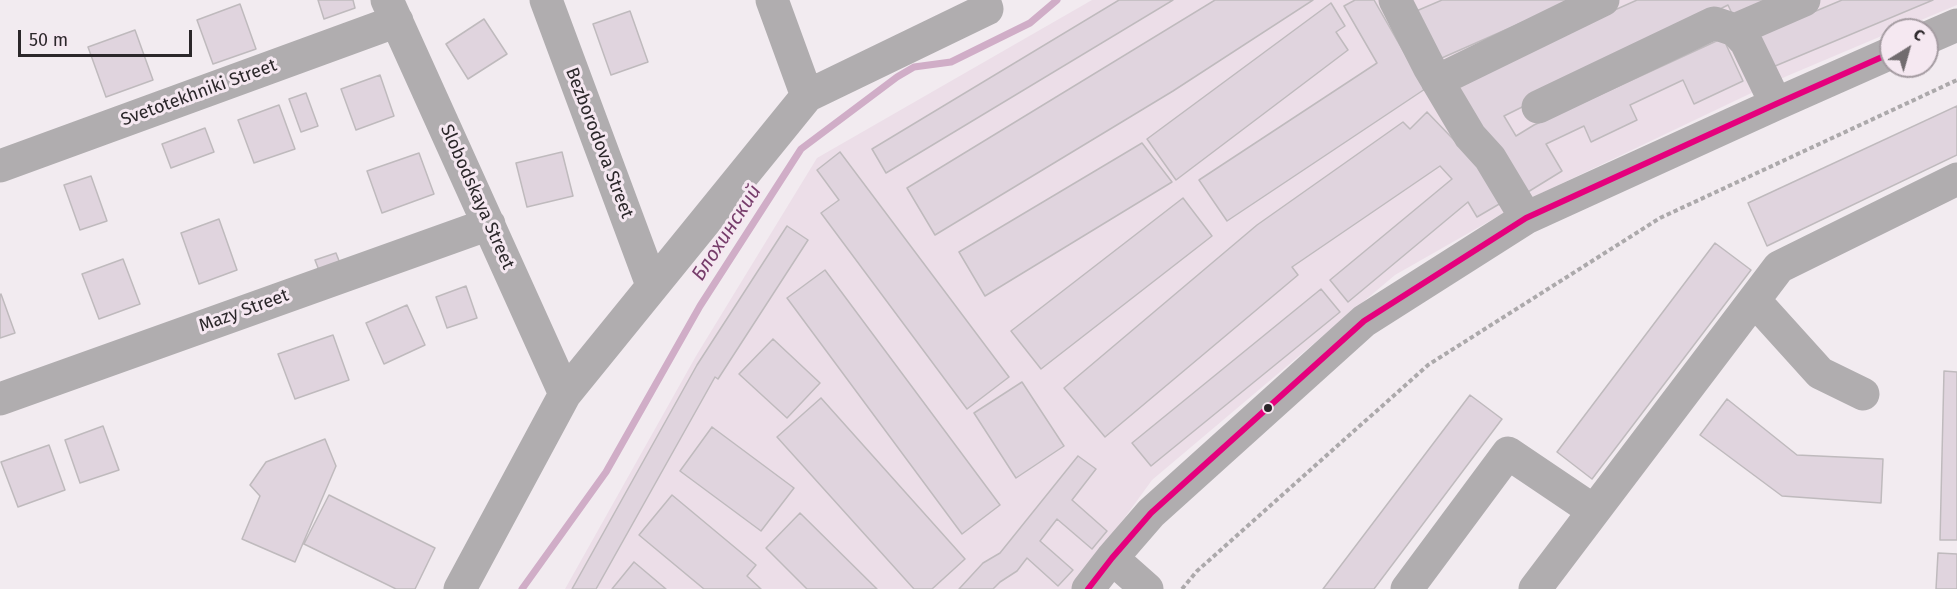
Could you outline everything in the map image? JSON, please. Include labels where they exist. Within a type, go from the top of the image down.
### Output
[{"type":"street","name":"Bezborodova Street","points":[[546,0],[652,285]]},
{"type":"street","points":[[772,0],[807,96]]},
{"type":"street","points":[[1437,81],[1603,0]]},
{"type":"street","points":[[1735,30],[1804,0]]},
{"type":"street","points":[[1402,2],[1437,81],[1470,136],[1490,158],[1526,218]]},
{"type":"street","points":[[460,589],[565,394],[807,96],[985,5]]},
{"type":"street","name":"Svetotekhniki Street","points":[[0,166],[392,10]]},
{"type":"street","name":"Slobodskaya Street","points":[[392,10],[565,394]]},
{"type":"street","points":[[1538,107],[1714,23],[1735,30],[1746,42],[1776,104]]},
{"type":"street","points":[[1939,33],[1957,25]]},
{"type":"street","points":[[1088,589],[1151,513],[1364,321],[1526,218],[1879,58]]},
{"type":"street","points":[[1535,589],[1779,267],[1957,178]]},
{"type":"street","name":"Mazy Street","points":[[0,399],[489,224]]},
{"type":"street","points":[[1754,300],[1820,373],[1863,394]]},
{"type":"street","points":[[1407,589],[1508,453],[1594,511]]},
{"type":"street","points":[[1112,558],[1146,589]]},
{"type":"path","points":[[1182,589],[1197,571],[1428,365],[1660,218],[1957,80]]},
{"type":"shaded area","points":[[1092,0],[1957,0],[1957,5],[1926,18],[1879,18],[1879,37],[1787,76],[1523,202],[1395,275],[1152,480],[1073,589],[565,589],[696,356],[817,158]]},
{"type":"building","points":[[318,0],[353,0],[355,8],[324,19]]},
{"type":"building","points":[[1119,0],[1173,0],[886,173],[872,149]]},
{"type":"building","points":[[1215,0],[1313,0],[1173,91],[935,235],[907,188]]},
{"type":"building","points":[[1355,0],[1374,0],[1425,89],[1227,221],[1199,180],[1377,63],[1344,6]]},
{"type":"building","points":[[1442,0],[1573,0],[1435,61],[1414,12]]},
{"type":"building","points":[[1637,0],[1773,0],[1735,20],[1728,5],[1504,116],[1516,136],[1534,125],[1723,38],[1743,81],[1694,104],[1683,80],[1630,105],[1637,120],[1591,142],[1584,126],[1546,144],[1562,171],[1523,195],[1454,82]]},
{"type":"building","points":[[1842,0],[1933,0],[1890,18],[1879,18],[1879,23],[1768,69],[1754,37]]},
{"type":"building","points":[[1331,3],[1345,26],[1336,32],[1348,50],[1176,180],[1147,139]]},
{"type":"building","points":[[240,4],[256,49],[213,64],[197,20]]},
{"type":"building","points":[[630,11],[648,62],[611,75],[593,24]]},
{"type":"building","points":[[484,19],[507,54],[468,79],[446,44]]},
{"type":"building","points":[[135,30],[153,80],[106,97],[88,47]]},
{"type":"building","points":[[380,75],[394,116],[356,130],[341,89]]},
{"type":"building","points":[[306,93],[318,126],[301,132],[289,99]]},
{"type":"building","points":[[279,105],[295,149],[254,163],[238,120]]},
{"type":"building","points":[[1957,106],[1957,155],[1767,246],[1748,203]]},
{"type":"building","points":[[1427,112],[1479,166],[1501,203],[1477,217],[1468,202],[1348,302],[1330,280],[1452,179],[1440,166],[1292,267],[1298,275],[1105,437],[1064,388],[1257,225],[1403,122],[1410,129]]},
{"type":"building","points":[[205,128],[214,152],[171,168],[162,144]]},
{"type":"building","points":[[1142,143],[1172,182],[985,296],[959,252]]},
{"type":"building","points":[[562,152],[573,196],[527,207],[516,163]]},
{"type":"building","points":[[840,152],[1009,377],[967,409],[821,213],[839,200],[817,170]]},
{"type":"building","points":[[419,153],[434,194],[382,213],[367,171]]},
{"type":"building","points":[[91,176],[107,221],[80,230],[64,185]]},
{"type":"building","points":[[1183,198],[1212,236],[1041,369],[1011,331]]},
{"type":"building","points":[[219,219],[237,270],[199,284],[181,233]]},
{"type":"building","points":[[787,226],[808,240],[718,379],[715,377],[596,589],[572,589],[697,365]]},
{"type":"building","points":[[1715,243],[1751,270],[1592,479],[1557,452]]},
{"type":"building","points":[[336,253],[341,266],[320,273],[315,260]]},
{"type":"building","points":[[123,259],[140,304],[99,319],[82,274]]},
{"type":"building","points":[[825,270],[1000,505],[962,534],[787,298]]},
{"type":"building","points":[[466,286],[477,318],[447,328],[436,297]]},
{"type":"building","points":[[1321,289],[1340,312],[1151,466],[1132,443]]},
{"type":"building","points":[[0,295],[15,333],[0,338]]},
{"type":"building","points":[[407,305],[425,345],[384,364],[366,323]]},
{"type":"building","points":[[333,335],[349,380],[295,399],[278,354]]},
{"type":"building","points":[[773,339],[820,383],[787,418],[739,374]]},
{"type":"building","points":[[1944,371],[1957,372],[1957,540],[1940,540]]},
{"type":"building","points":[[1022,382],[1064,446],[1016,478],[974,413]]},
{"type":"building","points":[[1470,395],[1502,419],[1374,589],[1323,589]]},
{"type":"building","points":[[821,398],[965,559],[932,589],[914,589],[777,437]]},
{"type":"building","points":[[1727,399],[1797,455],[1883,459],[1881,503],[1782,496],[1700,435]]},
{"type":"building","points":[[103,426],[119,470],[80,483],[65,440]]},
{"type":"building","points":[[712,427],[794,488],[761,531],[680,471]]},
{"type":"building","points":[[325,439],[336,466],[295,562],[242,539],[260,496],[250,485],[266,462]]},
{"type":"building","points":[[49,445],[65,490],[18,507],[1,462]]},
{"type":"building","points":[[1078,456],[1096,469],[1072,500],[1107,531],[1092,549],[1057,519],[1040,541],[1073,570],[1058,586],[1027,558],[1017,571],[993,589],[959,589],[983,563],[1000,553]]},
{"type":"building","points":[[329,495],[435,548],[415,589],[396,589],[304,544]]},
{"type":"building","points":[[672,495],[756,565],[747,576],[761,589],[704,589],[639,535]]},
{"type":"building","points":[[800,513],[877,589],[807,589],[766,548]]},
{"type":"building","points":[[1938,553],[1957,554],[1957,589],[1936,589]]},
{"type":"building","points":[[634,562],[666,589],[612,589]]},
{"type":"waterway","name":"Блохинский","points":[[522,589],[606,472],[700,306],[801,149],[897,77],[914,67],[951,62],[1030,23],[1057,0]]},
{"type":"transit line","points":[[1088,589],[1151,513],[1364,321],[1526,218],[1879,58]]}]
